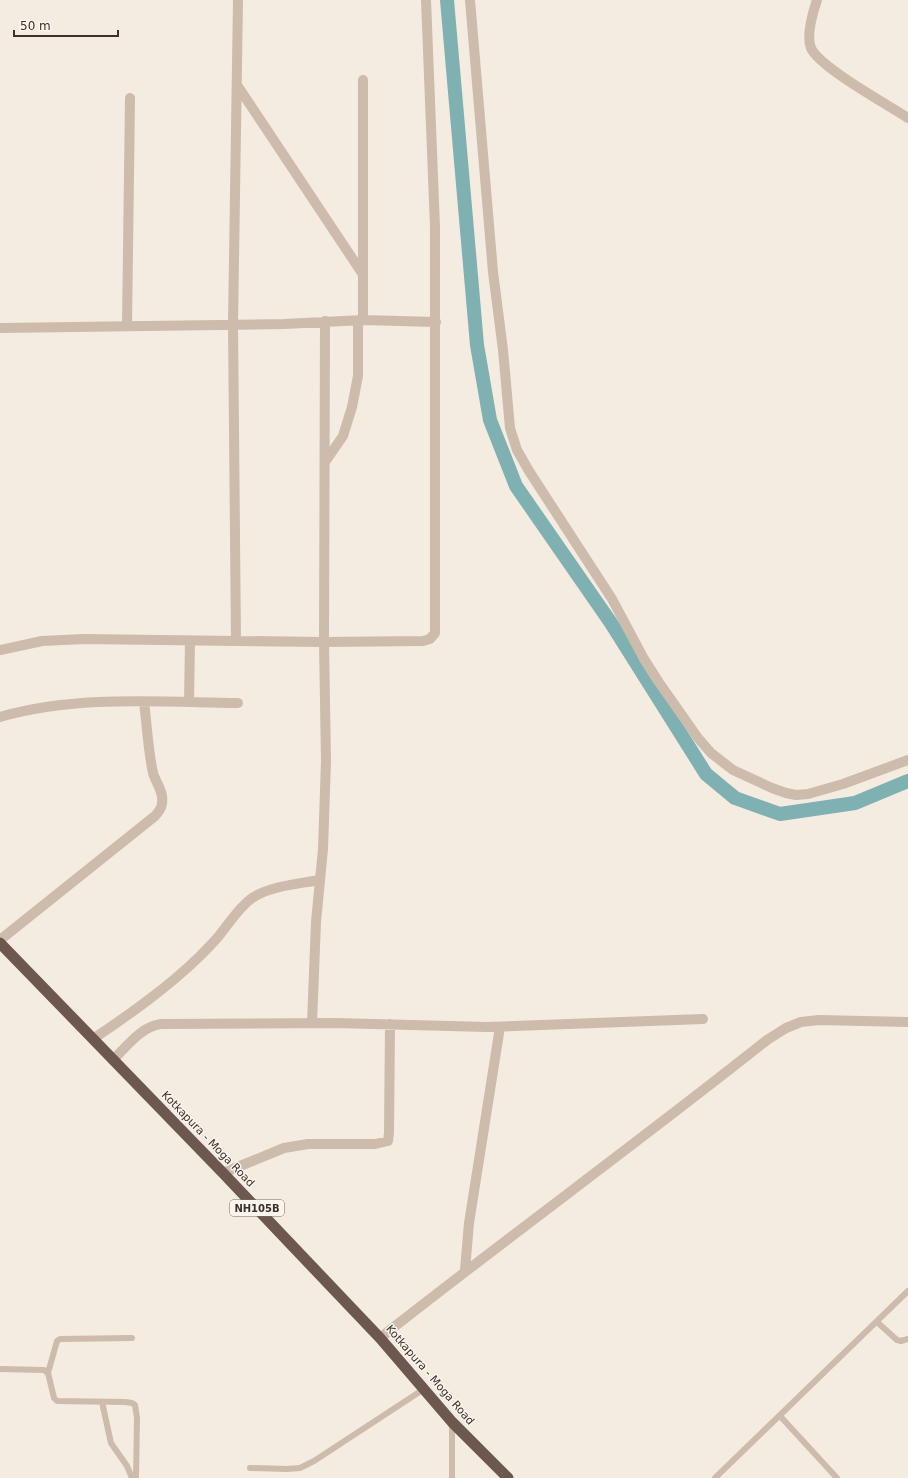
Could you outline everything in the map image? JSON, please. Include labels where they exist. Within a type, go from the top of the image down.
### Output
[{"type":"highway","name":"Kotkapura - Moga Road","points":[[0,942],[380,1338],[452,1422],[508,1478]]},
{"type":"street","points":[[236,641],[233,325],[238,0]]},
{"type":"street","points":[[0,650],[42,641],[84,639],[324,642],[423,641],[430,639],[435,633],[436,227],[426,0]]},
{"type":"street","points":[[470,0],[493,272],[503,350],[510,428],[517,450],[529,471],[612,599],[644,659],[658,681],[698,738],[712,753],[733,770],[786,793],[808,794],[844,784],[908,760]]},
{"type":"street","points":[[817,0],[812,15],[810,36],[811,48],[819,59],[838,74],[908,118]]},
{"type":"street","points":[[325,462],[343,436],[352,407],[358,376],[362,273],[363,80]]},
{"type":"street","points":[[237,85],[362,273]]},
{"type":"street","points":[[127,326],[130,98]]},
{"type":"street","points":[[0,328],[233,325],[360,320],[436,322]]},
{"type":"street","points":[[312,1023],[316,922],[323,849],[326,761],[324,642],[325,321]]},
{"type":"street","points":[[189,702],[190,640]]},
{"type":"street","points":[[0,942],[161,809],[162,794],[154,774],[149,751],[144,702]]},
{"type":"street","points":[[0,717],[42,707],[76,704],[144,702],[238,703]]},
{"type":"street","points":[[93,1038],[135,1010],[199,957],[218,937],[239,910],[252,898],[276,889],[319,880]]},
{"type":"street","points":[[113,1060],[146,1028],[154,1025],[312,1023],[500,1027],[702,1019]]},
{"type":"street","points":[[380,1338],[465,1270],[586,1180],[767,1040],[786,1028],[802,1022],[819,1020],[908,1022]]},
{"type":"street","points":[[223,1173],[284,1148],[308,1144],[375,1144],[388,1141],[390,1024]]},
{"type":"street","points":[[465,1270],[469,1223],[500,1027]]},
{"type":"lane","points":[[715,1478],[908,1291]]},
{"type":"lane","points":[[877,1322],[897,1340],[901,1341],[908,1339]]},
{"type":"lane","points":[[132,1338],[60,1339],[57,1341],[48,1373],[54,1398],[57,1401],[125,1402],[135,1405],[137,1418],[136,1478]]},
{"type":"lane","points":[[0,1369],[44,1370],[48,1373]]},
{"type":"lane","points":[[250,1468],[300,1468],[314,1461],[424,1389]]},
{"type":"lane","points":[[102,1402],[111,1443],[127,1466],[132,1478]]},
{"type":"lane","points":[[780,1416],[837,1478]]},
{"type":"lane","points":[[452,1422],[452,1478]]},
{"type":"waterway","points":[[447,0],[477,345],[490,420],[516,486],[611,623],[706,774],[735,798],[780,814],[855,803],[908,781]]}]
